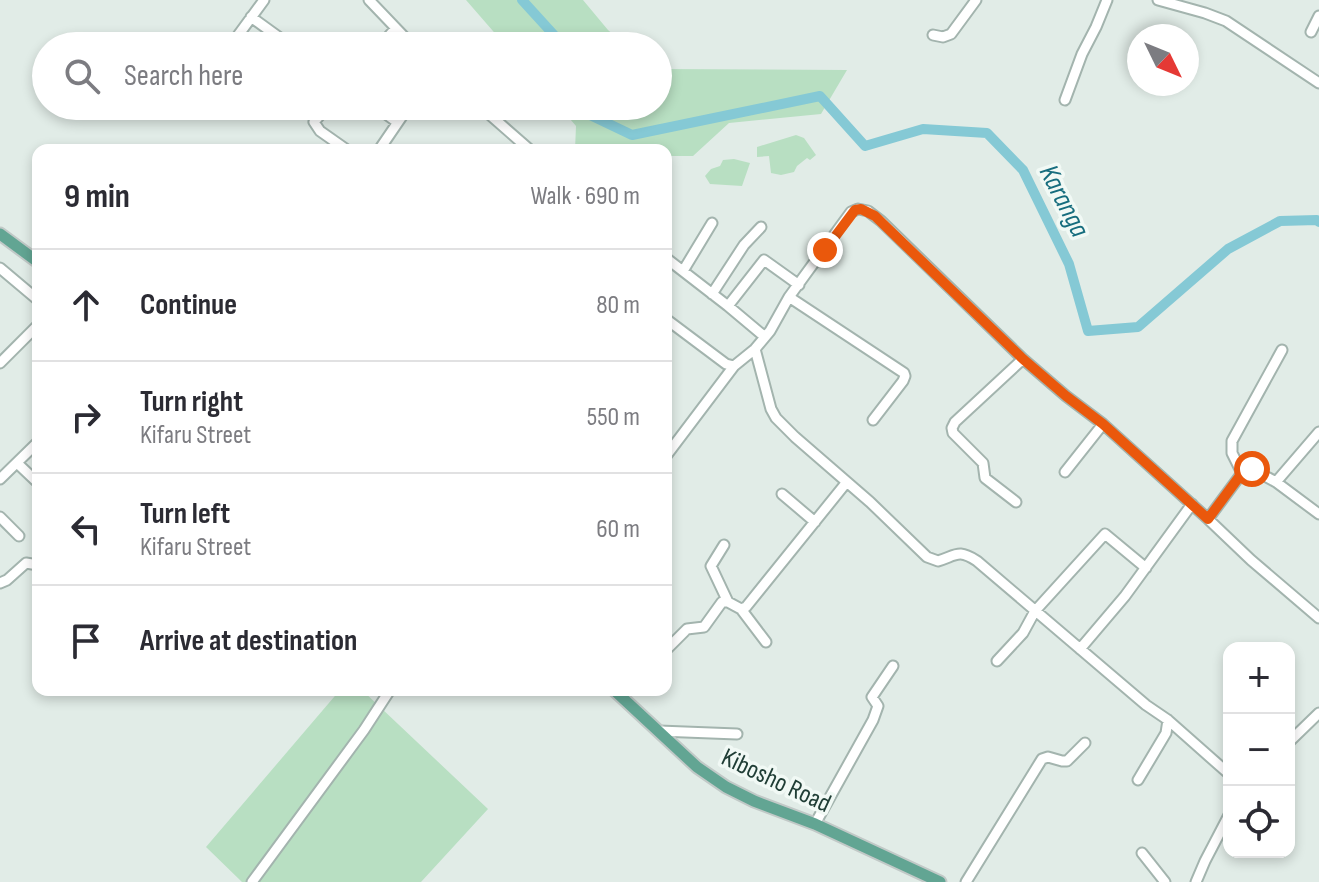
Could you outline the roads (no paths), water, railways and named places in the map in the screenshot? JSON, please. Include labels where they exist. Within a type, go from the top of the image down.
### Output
[{"type":"main road","points":[[0,234],[32,258]]},
{"type":"main road","name":"Kibosho Road","points":[[625,696],[697,767],[726,787],[940,882]]},
{"type":"street","points":[[240,32],[264,0]]},
{"type":"street","points":[[369,0],[400,32]]},
{"type":"street","points":[[933,35],[943,37],[951,34],[976,0]]},
{"type":"street","points":[[1065,100],[1107,0]]},
{"type":"street","points":[[1158,0],[1226,21],[1319,83]]},
{"type":"street","points":[[1311,32],[1319,16]]},
{"type":"street","points":[[251,17],[272,32]]},
{"type":"street","points":[[392,32],[396,28]]},
{"type":"street","points":[[316,120],[320,131],[338,144]]},
{"type":"street","points":[[385,144],[397,122],[394,120]]},
{"type":"street","points":[[496,120],[523,144]]},
{"type":"street","points":[[672,448],[734,366],[755,349],[775,324],[789,297],[851,212],[861,209],[881,221],[1023,359],[1103,424],[1319,618]]},
{"type":"street","points":[[683,271],[712,223]]},
{"type":"street","points":[[712,294],[744,245],[761,227]]},
{"type":"street","points":[[728,306],[764,260],[799,285]]},
{"type":"street","points":[[672,263],[765,337]]},
{"type":"street","points":[[0,268],[32,295]]},
{"type":"street","points":[[789,297],[904,373],[905,378],[873,420]]},
{"type":"street","points":[[672,324],[726,364],[734,366]]},
{"type":"street","points":[[0,363],[32,331]]},
{"type":"street","points":[[755,349],[773,414],[927,557],[938,561],[955,553],[964,553],[986,568],[1223,769]]},
{"type":"street","points":[[1242,473],[1232,453],[1232,441],[1282,350]]},
{"type":"street","points":[[1016,502],[985,478],[983,463],[953,433],[952,428],[1023,359]]},
{"type":"street","points":[[1065,472],[1103,424]]},
{"type":"street","points":[[1276,482],[1319,432]]},
{"type":"street","points":[[0,479],[32,448]]},
{"type":"street","points":[[17,463],[32,477]]},
{"type":"street","points":[[1208,519],[1242,473],[1252,469],[1276,482],[1319,514]]},
{"type":"street","points":[[741,609],[751,603],[846,483]]},
{"type":"street","points":[[782,494],[815,522]]},
{"type":"street","points":[[1080,649],[1146,568],[1192,504]]},
{"type":"street","points":[[0,517],[19,536]]},
{"type":"street","points":[[997,661],[1020,637],[1035,611],[1105,534],[1146,568]]},
{"type":"street","points":[[724,545],[711,566],[728,602],[741,609],[766,642]]},
{"type":"street","points":[[0,583],[26,563],[32,564]]},
{"type":"street","points":[[672,644],[687,629],[704,627],[720,604],[728,602]]},
{"type":"street","points":[[815,824],[873,720],[878,706],[872,697],[893,666]]},
{"type":"street","points":[[252,882],[386,696]]},
{"type":"street","points":[[1295,736],[1319,713]]},
{"type":"street","points":[[1138,780],[1166,733],[1168,720]]},
{"type":"street","points":[[659,731],[737,734]]},
{"type":"street","points":[[966,882],[1042,759],[1048,757],[1067,761],[1085,743]]},
{"type":"street","points":[[1196,882],[1223,826]]},
{"type":"street","points":[[1142,853],[1165,882]]},
{"type":"waterway","name":"Karanga","points":[[522,0],[551,32]]},
{"type":"waterway","name":"Karanga","points":[[601,120],[632,135],[820,96],[865,146],[923,129],[987,133],[1023,170],[1069,264],[1088,331],[1138,327],[1228,249],[1280,221],[1319,222]]}]
